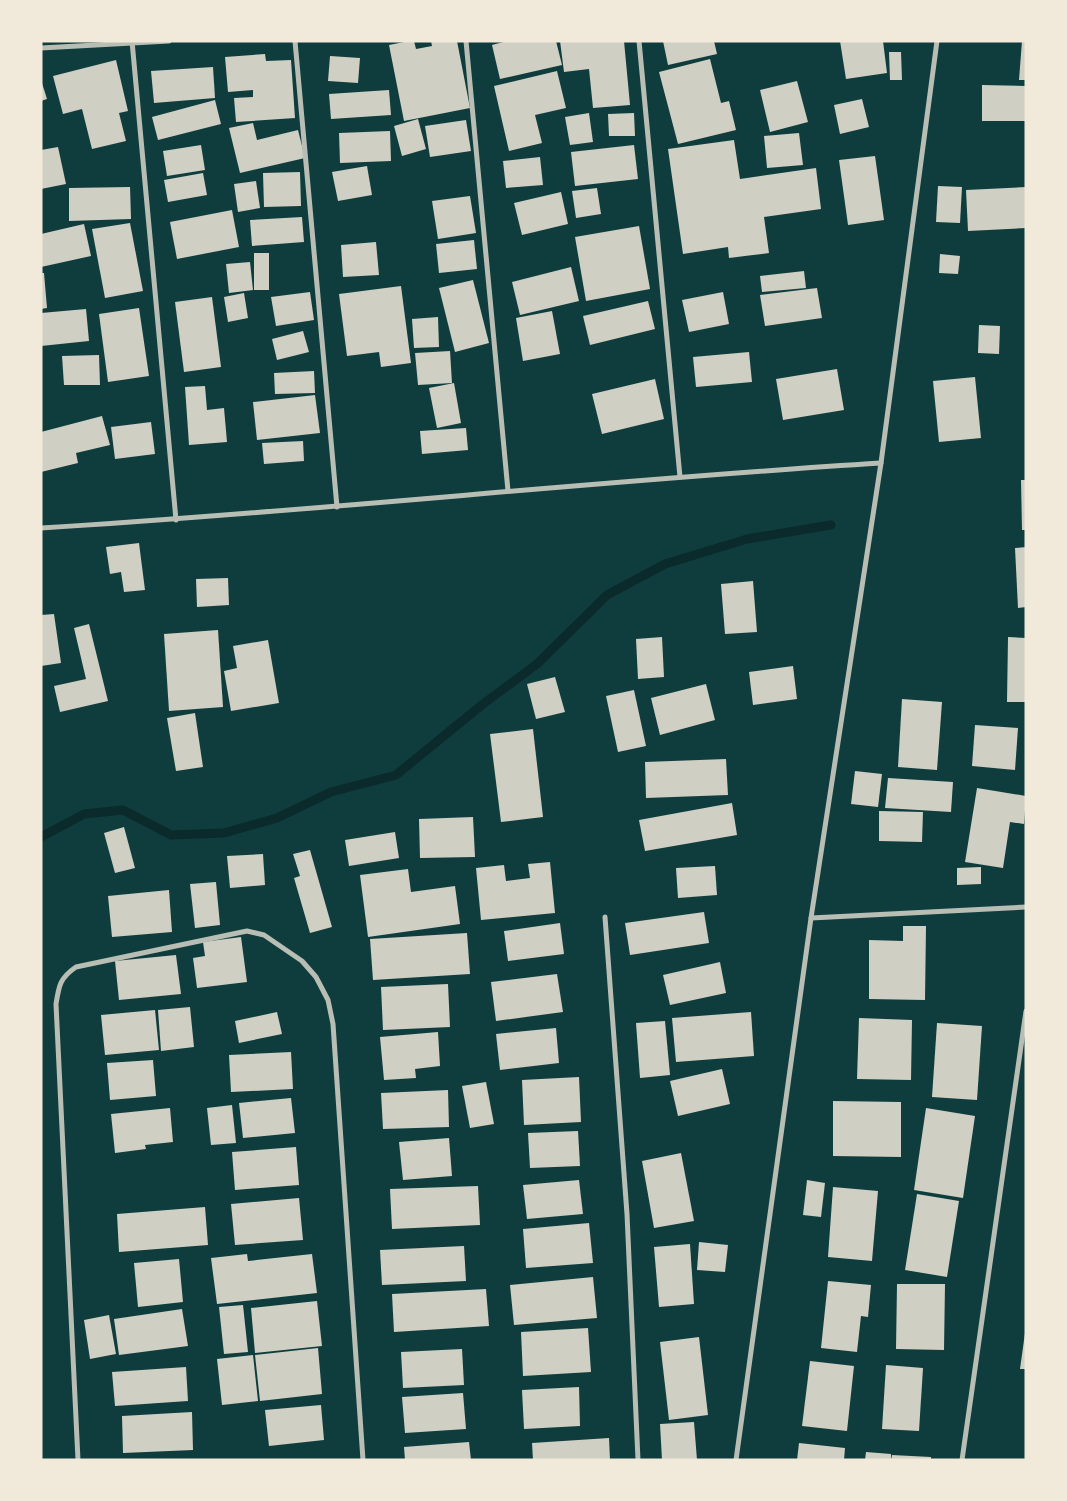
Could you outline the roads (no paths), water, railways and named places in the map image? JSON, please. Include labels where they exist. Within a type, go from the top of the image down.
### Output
[{"type":"street","points":[[41,48],[169,41]]},
{"type":"street","points":[[295,41],[337,507]]},
{"type":"street","points":[[466,41],[508,491]]},
{"type":"street","points":[[639,41],[680,477]]},
{"type":"street","points":[[736,1460],[811,918],[881,463],[937,41]]},
{"type":"street","points":[[132,42],[176,520]]},
{"type":"street","points":[[41,528],[176,520],[680,477],[881,463]]},
{"type":"street","points":[[811,918],[1026,907]]},
{"type":"street","points":[[605,917],[627,1214],[638,1460]]},
{"type":"street","points":[[78,1460],[56,1004],[58,987],[64,975],[76,967],[247,931],[264,935],[302,961],[316,977],[328,1000],[333,1024],[364,1460]]},
{"type":"street","points":[[962,1460],[1026,1011]]},
{"type":"waterway","points":[[41,837],[84,814],[123,810],[171,835],[224,833],[277,818],[331,792],[396,775],[483,704],[537,664],[607,595],[665,564],[747,539],[831,525]]}]
